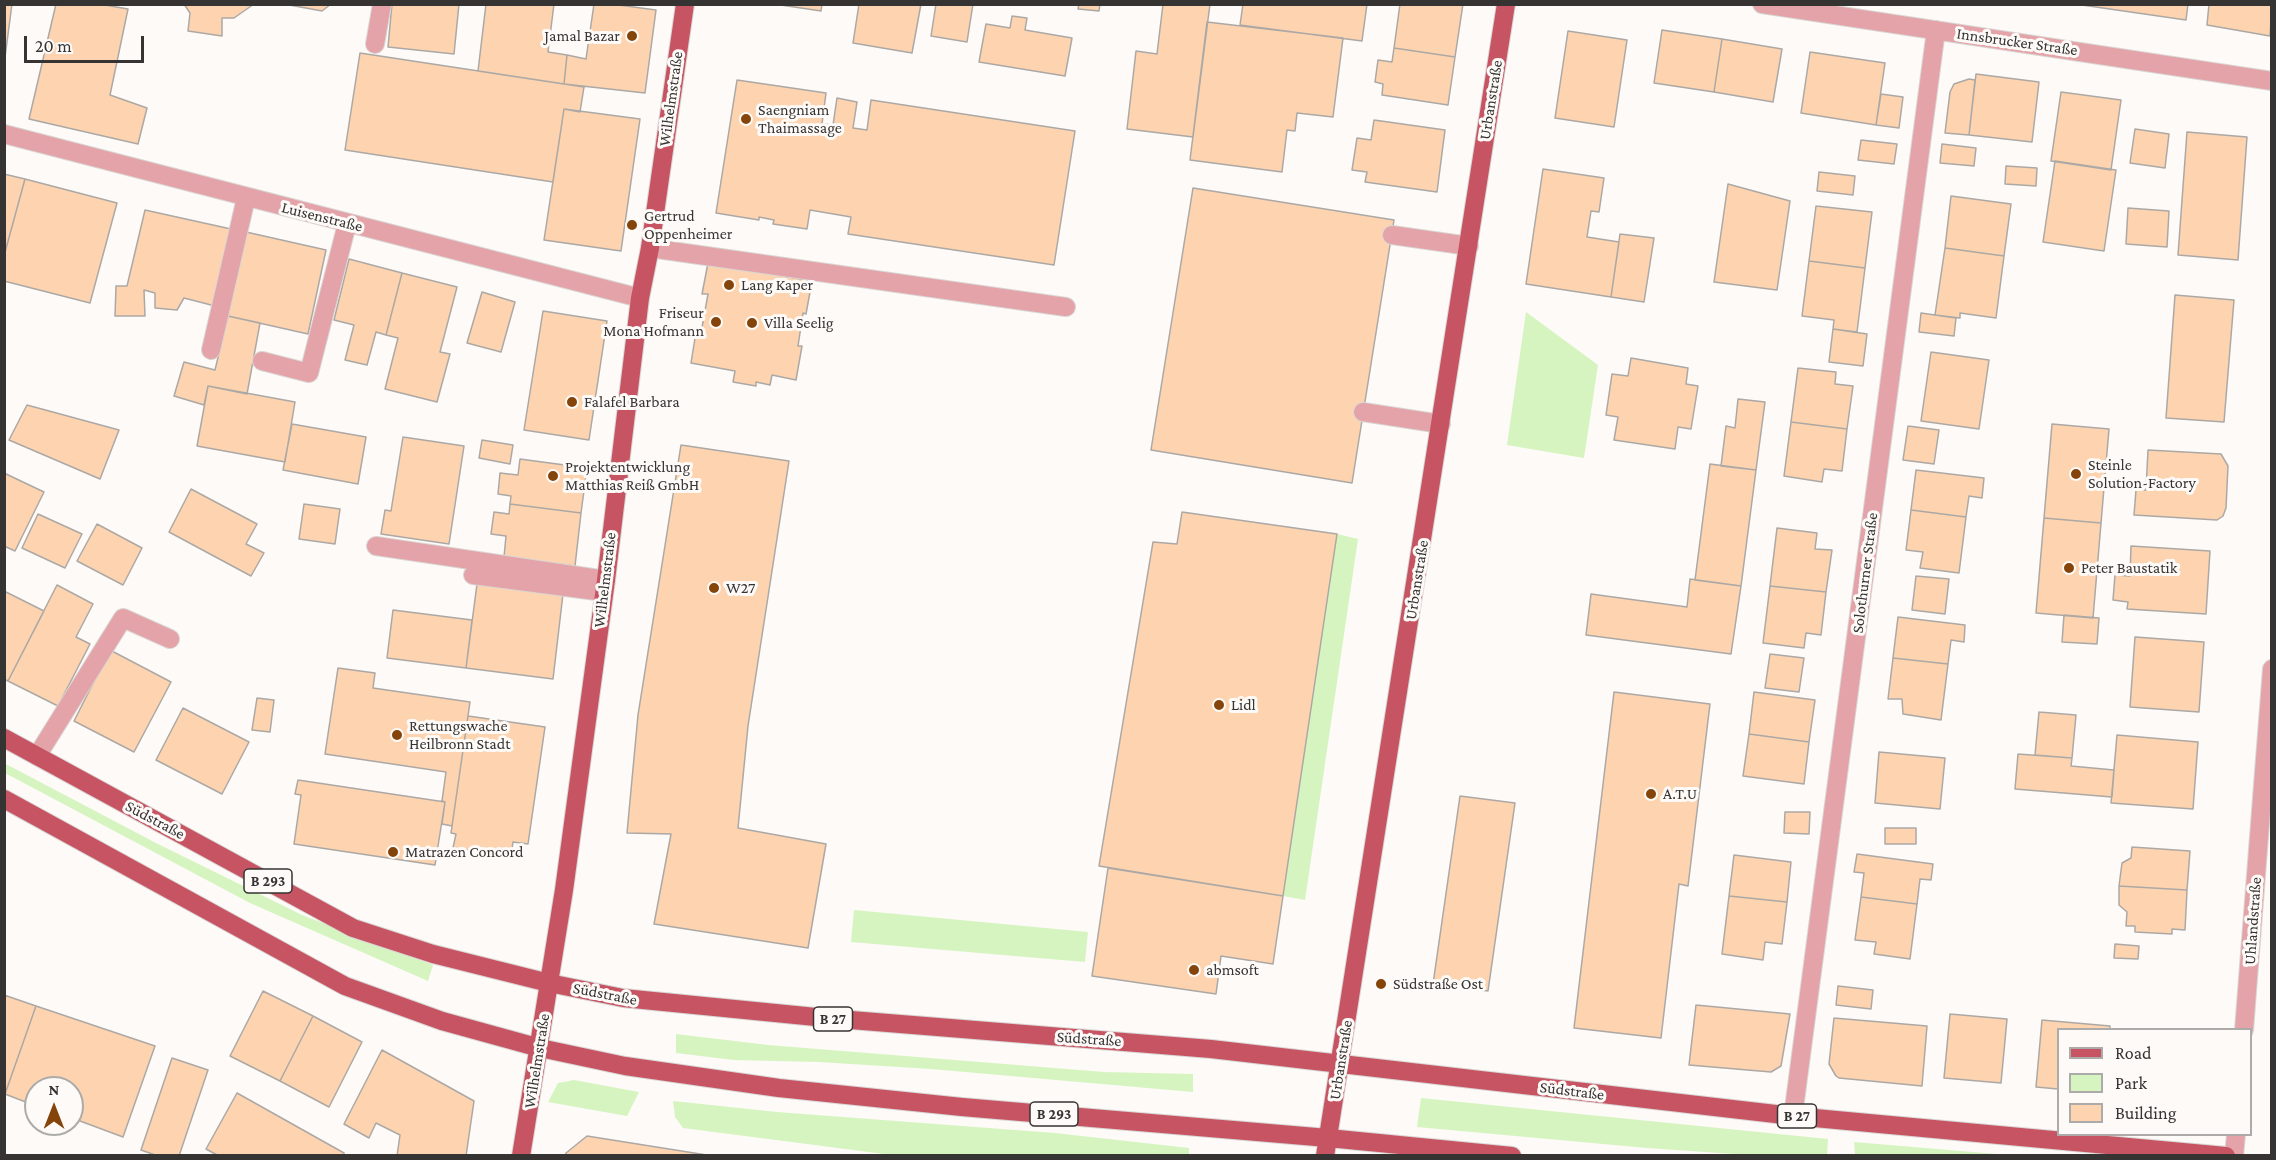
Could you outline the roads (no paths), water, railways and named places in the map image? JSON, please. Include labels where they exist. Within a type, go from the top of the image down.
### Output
[{"type":"main road","name":"Wilhelmstraße","points":[[521,1155],[564,890],[605,586],[640,298],[650,248],[685,4]]},
{"type":"main road","name":"Urbanstraße","points":[[1327,1147],[1506,4]]},
{"type":"main road","name":"Südstraße","points":[[4,738],[353,928],[433,954],[549,983],[623,998],[668,1004],[1188,1047],[1793,1116],[2226,1155]]},
{"type":"main road","name":"B 293","points":[[4,799],[345,986],[442,1021],[540,1048],[625,1066],[779,1088],[1327,1147]]},
{"type":"main road","points":[[1327,1147],[1512,1155]]},
{"type":"street","points":[[375,44],[382,4]]},
{"type":"street","name":"Innsbrucker Straße","points":[[1762,4],[2271,81]]},
{"type":"street","name":"Solothurner Straße","points":[[1793,1116],[1936,30]]},
{"type":"street","name":"Luisenstraße","points":[[4,134],[640,298]]},
{"type":"street","points":[[212,350],[246,198]]},
{"type":"street","points":[[262,361],[309,373],[347,224]]},
{"type":"street","points":[[1392,235],[1469,246]]},
{"type":"street","points":[[650,248],[1066,307]]},
{"type":"street","points":[[1363,412],[1441,424]]},
{"type":"street","points":[[376,546],[605,586]]},
{"type":"street","points":[[473,575],[605,586]]},
{"type":"street","points":[[37,756],[123,618],[170,639]]},
{"type":"street","name":"Uhlandstraße","points":[[2244,1028],[2271,669]]},
{"type":"street","points":[[2234,1155],[2236,1136]]},
{"type":"place","name":"Jamal Bazar","points":[[632,36]]},
{"type":"place","name":"Saengniam Thaimassage","points":[[746,119]]},
{"type":"place","name":"Gertrud Oppenheimer","points":[[632,225]]},
{"type":"place","name":"Lang Kaper","points":[[729,285]]},
{"type":"place","name":"Friseur Mona Hofmann","points":[[716,322]]},
{"type":"place","name":"Villa Seelig","points":[[752,323]]},
{"type":"place","name":"Falafel Barbara","points":[[572,402]]},
{"type":"place","name":"Steinle Solution-Factory","points":[[2076,474]]},
{"type":"place","name":"Projektentwicklung Matthias Reiß GmbH","points":[[553,476]]},
{"type":"place","name":"Peter Baustatik","points":[[2069,568]]},
{"type":"place","name":"W27","points":[[714,588]]},
{"type":"place","name":"Lidl","points":[[1219,705]]},
{"type":"place","name":"Rettungswache Heilbronn Stadt","points":[[397,735]]},
{"type":"place","name":"A.T.U","points":[[1651,794]]},
{"type":"place","name":"Matrazen Concord","points":[[393,852]]},
{"type":"place","name":"abmsoft","points":[[1194,970]]},
{"type":"place","name":"Südstraße Ost","points":[[1381,984]]}]
